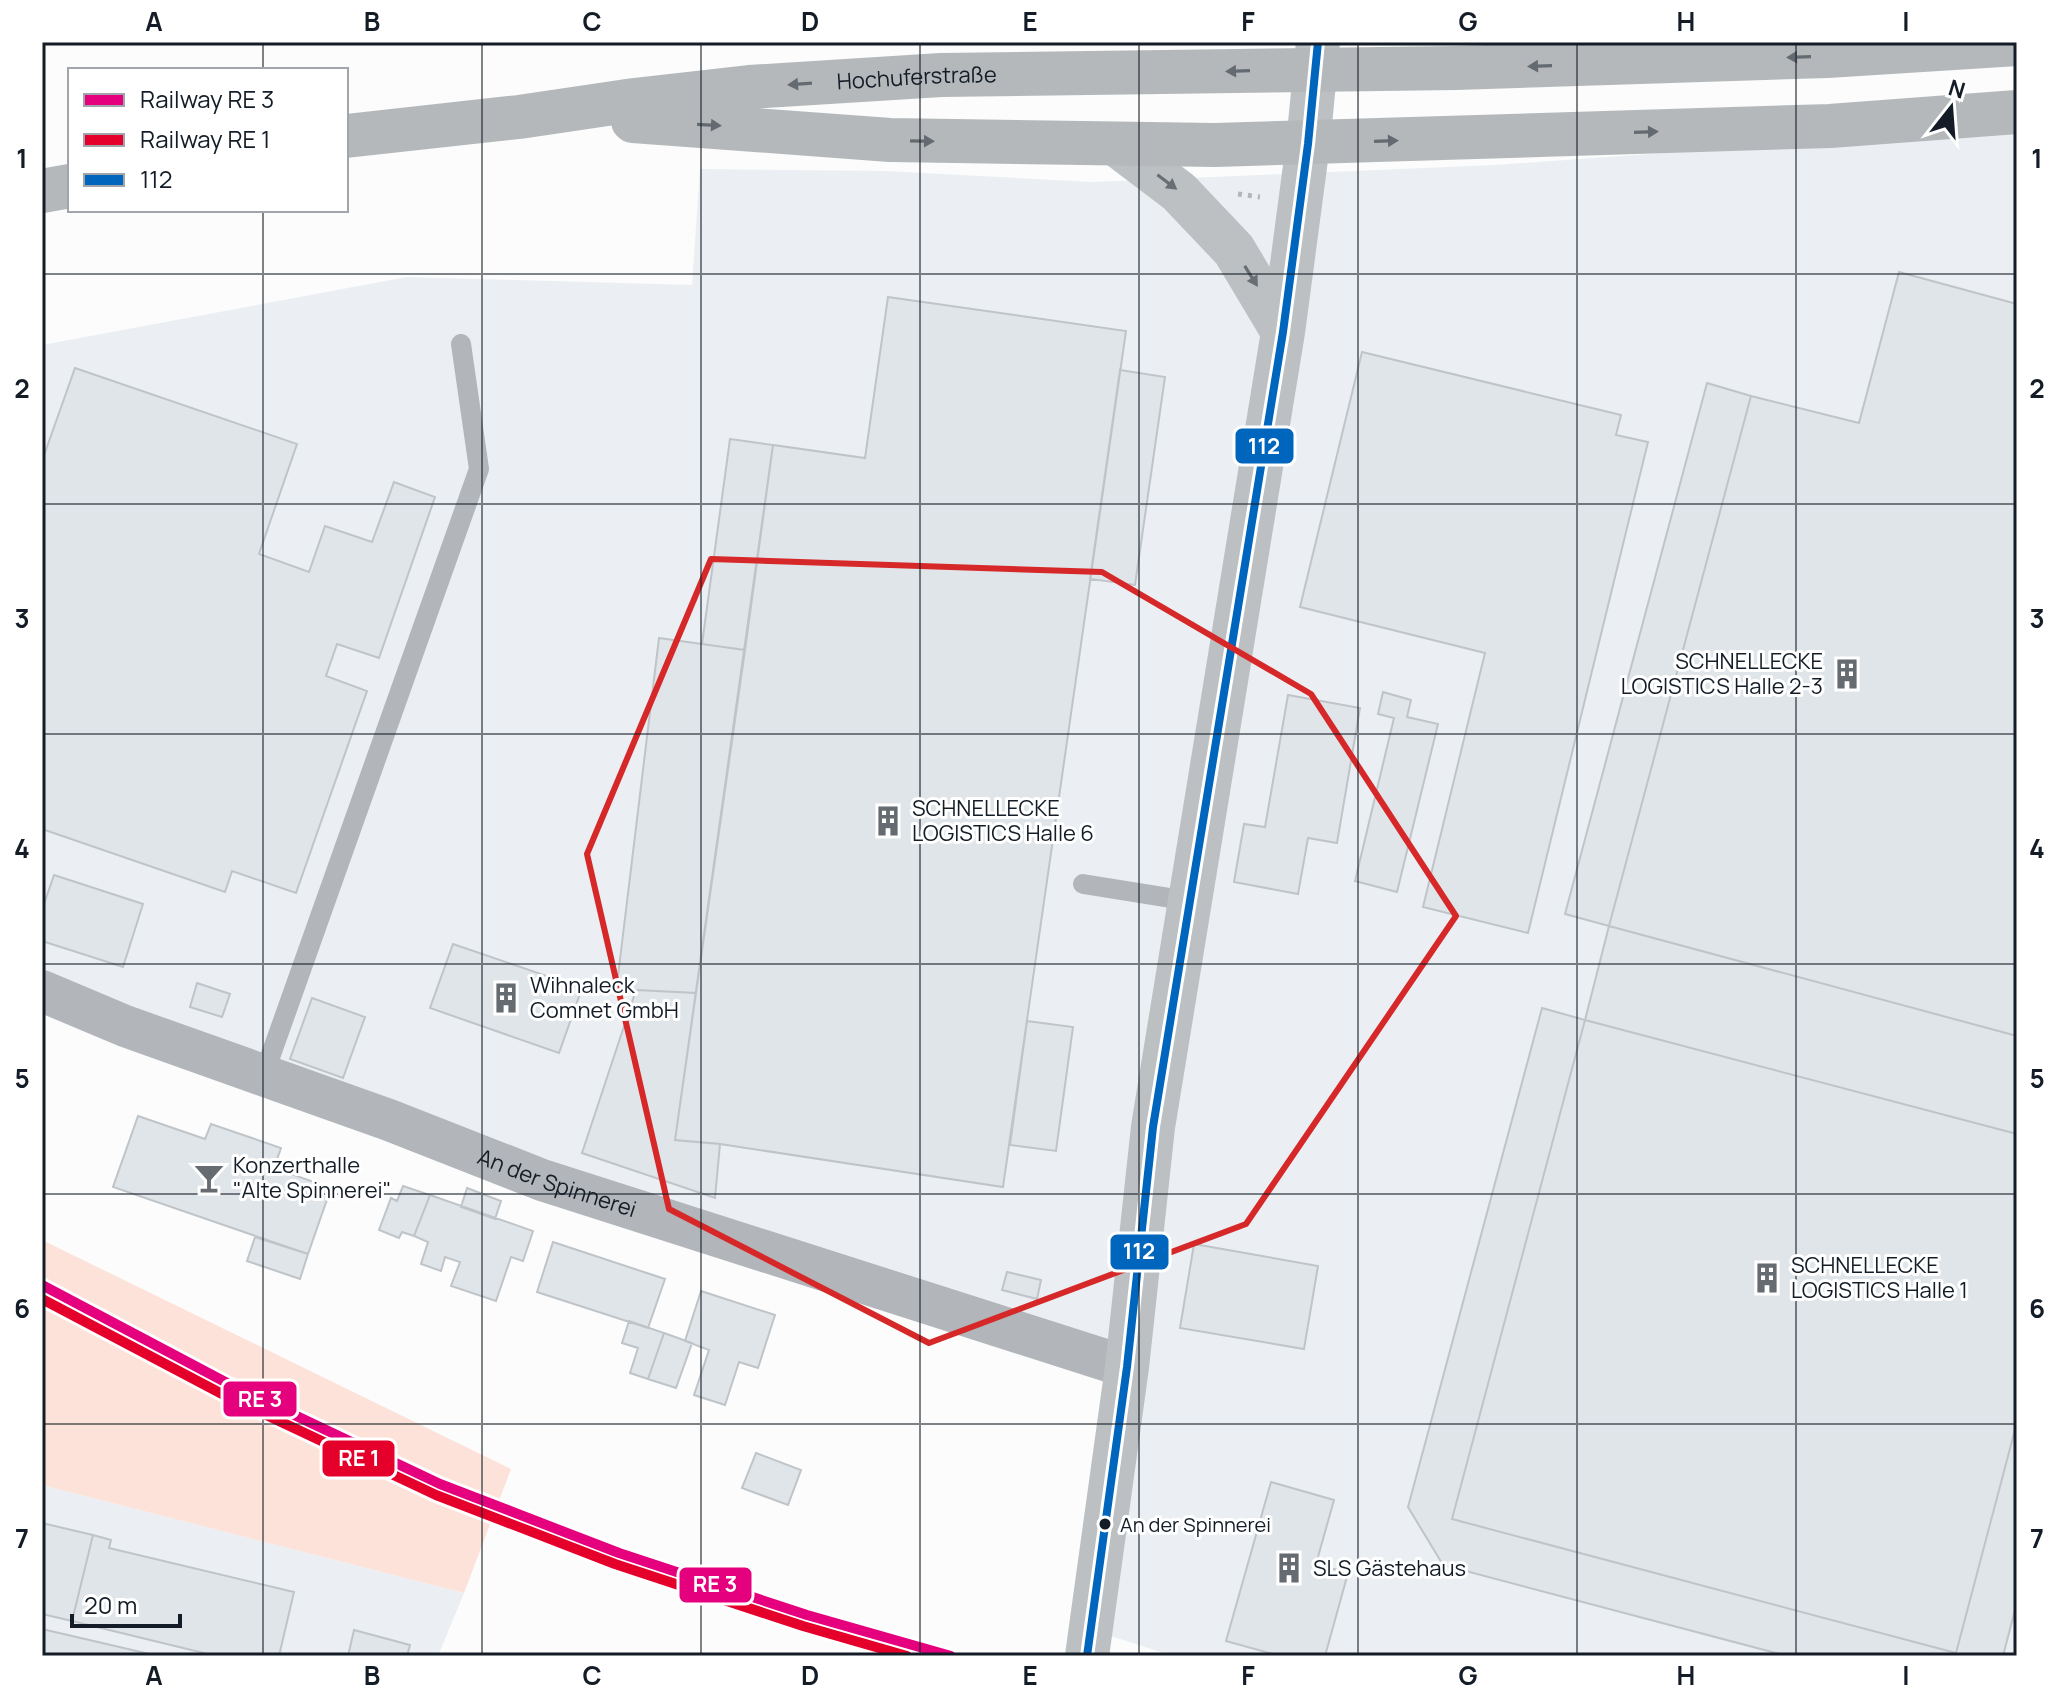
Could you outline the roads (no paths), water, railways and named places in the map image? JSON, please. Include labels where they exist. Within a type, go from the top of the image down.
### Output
[{"type":"main road","name":"Hochuferstraße","points":[[348,136],[749,87],[941,75],[1317,56],[1456,68],[1827,56],[2017,44]]},
{"type":"main road","name":"Hochuferstraße","points":[[519,117],[725,126],[890,140],[1117,145],[1308,144],[1830,126],[2017,112]]},
{"type":"main road","points":[[42,191],[68,186]]},
{"type":"street","points":[[1087,1656],[1127,1367],[1153,1127],[1283,332],[1317,56]]},
{"type":"street","points":[[1117,145],[1179,192],[1227,242],[1283,332]]},
{"type":"street","name":"An der Spinnerei","points":[[42,991],[125,1026],[389,1120],[542,1180],[1127,1367]]},
{"type":"lane","points":[[263,1077],[479,469],[461,344]]},
{"type":"lane","points":[[1083,884],[1189,901]]},
{"type":"place","name":"SCHNELLECKE LOGISTICS Halle 2-3","points":[[1847,674]]},
{"type":"place","name":"SCHNELLECKE LOGISTICS Halle 6","points":[[888,821]]},
{"type":"place","name":"Wihnaleck Comnet GmbH","points":[[506,998]]},
{"type":"place","name":"Konzerthalle \"Alte Spinnerei\"","points":[[209,1178]]},
{"type":"place","name":"SCHNELLECKE LOGISTICS Halle 1","points":[[1767,1278]]},
{"type":"place","name":"An der Spinnerei","points":[[1105,1524]]},
{"type":"place","name":"SLS Gästehaus","points":[[1289,1568]]}]
